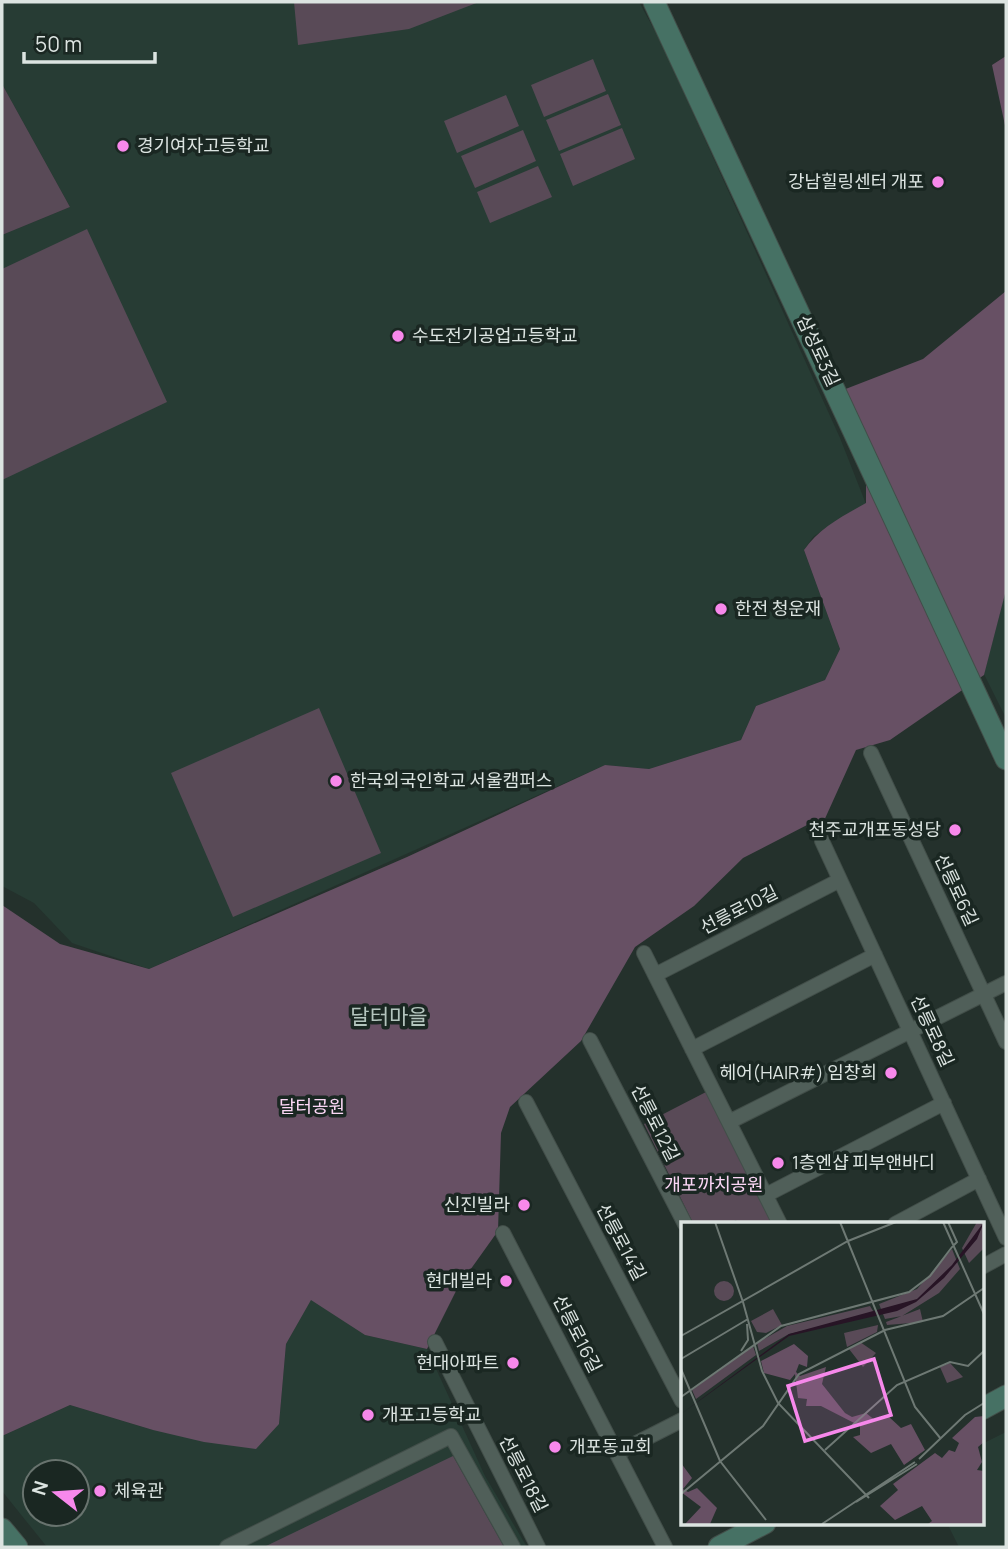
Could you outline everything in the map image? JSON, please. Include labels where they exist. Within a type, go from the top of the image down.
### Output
[{"type":"street","name":"삼성로3길","points":[[654,2],[1006,759]]},
{"type":"street","name":"선릉로6길","points":[[871,753],[1006,1042]]},
{"type":"street","name":"선릉로8길","points":[[822,841],[1006,1238]]},
{"type":"street","name":"선릉로10길","points":[[655,975],[840,880]]},
{"type":"street","points":[[644,953],[780,1222]]},
{"type":"street","points":[[692,1049],[875,955]]},
{"type":"street","points":[[729,1122],[1006,983]]},
{"type":"street","name":"선릉로12길","points":[[590,1040],[684,1222]]},
{"type":"street","name":"선릉로14길","points":[[526,1102],[681,1399]]},
{"type":"street","points":[[766,1195],[944,1103]]},
{"type":"street","points":[[897,1222],[979,1180]]},
{"type":"street","name":"선릉로16길","points":[[503,1233],[665,1547]]},
{"type":"street","points":[[984,1266],[1006,1254]]},
{"type":"street","name":"선릉로18길","points":[[435,1342],[538,1547]]},
{"type":"street","points":[[984,1408],[1006,1396]]},
{"type":"street","points":[[617,1453],[681,1421]]},
{"type":"street","points":[[227,1547],[452,1436],[513,1547]]},
{"type":"street","points":[[719,1547],[763,1524]]},
{"type":"street","points":[[2,1530],[17,1547]]},
{"type":"shaded area","name":"수도전기공업고등학교","points":[[2,2],[639,2],[660,40],[840,438],[866,504],[813,537],[804,550],[840,649],[825,680],[756,706],[741,740],[649,769],[605,765],[149,969],[72,943],[34,903],[2,886],[2,235],[70,207],[2,84]]},
{"type":"shaded area","points":[[1006,589],[1006,718],[984,674]]},
{"type":"shaded area","name":"개포고등학교","points":[[311,1299],[365,1335],[427,1349],[485,1476],[527,1547],[47,1547],[32,1528],[91,1528],[91,1458],[21,1458],[21,1515],[2,1491],[2,1436],[70,1405],[153,1430],[279,1424],[286,1344]]},
{"type":"shaded area","points":[[1006,1432],[1006,1547],[959,1547],[948,1524],[984,1524],[984,1443]]},
{"type":"green space","points":[[294,2],[479,2],[409,29],[298,45]]},
{"type":"green space","points":[[1006,56],[1006,130],[992,65]]},
{"type":"green space","points":[[593,59],[606,91],[544,117],[531,85]]},
{"type":"green space","points":[[2,84],[70,207],[2,235]]},
{"type":"green space","points":[[608,94],[621,125],[559,151],[546,120]]},
{"type":"green space","points":[[506,95],[519,126],[457,153],[444,121]]},
{"type":"green space","points":[[622,128],[635,159],[573,186],[560,154]]},
{"type":"green space","points":[[523,130],[536,161],[475,188],[461,156]]},
{"type":"green space","points":[[538,166],[552,197],[490,223],[477,192]]},
{"type":"green space","points":[[87,229],[167,402],[2,480],[2,269]]},
{"type":"green space","name":"달터공원","points":[[1006,291],[1006,590],[984,675],[890,740],[856,750],[823,823],[809,824],[743,858],[694,906],[635,947],[581,1041],[510,1107],[501,1133],[498,1231],[458,1287],[427,1349],[365,1335],[311,1300],[286,1344],[279,1424],[256,1449],[204,1442],[153,1430],[70,1405],[2,1436],[2,905],[60,944],[149,969],[407,857],[605,765],[649,769],[741,740],[756,706],[825,680],[840,649],[804,550],[824,529],[866,503],[866,457],[843,390],[923,359]]},
{"type":"green space","points":[[319,708],[381,853],[233,917],[171,773]]},
{"type":"green space","name":"개포까치공원","points":[[706,1092],[773,1222],[693,1222],[644,1124]]},
{"type":"green space","points":[[453,1456],[504,1547],[264,1547]]},
{"type":"place","name":"경기여자고등학교","points":[[123,146]]},
{"type":"place","name":"강남힐링센터 개포","points":[[938,182]]},
{"type":"place","name":"수도전기공업고등학교","points":[[398,336]]},
{"type":"place","name":"한전 청운재","points":[[721,609]]},
{"type":"place","name":"한국외국인학교 서울캠퍼스","points":[[336,781]]},
{"type":"place","name":"천주교개포동성당","points":[[955,830]]},
{"type":"place","name":"헤어(HAIR#) 임창희","points":[[891,1073]]},
{"type":"place","name":"1층엔샵 피부앤바디","points":[[778,1163]]},
{"type":"place","name":"신진빌라","points":[[524,1205]]},
{"type":"place","name":"현대빌라","points":[[506,1281]]},
{"type":"place","name":"현대아파트","points":[[513,1363]]},
{"type":"place","name":"개포고등학교","points":[[368,1415]]},
{"type":"place","name":"개포동교회","points":[[555,1447]]},
{"type":"place","name":"체육관","points":[[100,1491]]},
{"type":"district","name":"달터마을","points":[[389,1017]]}]
